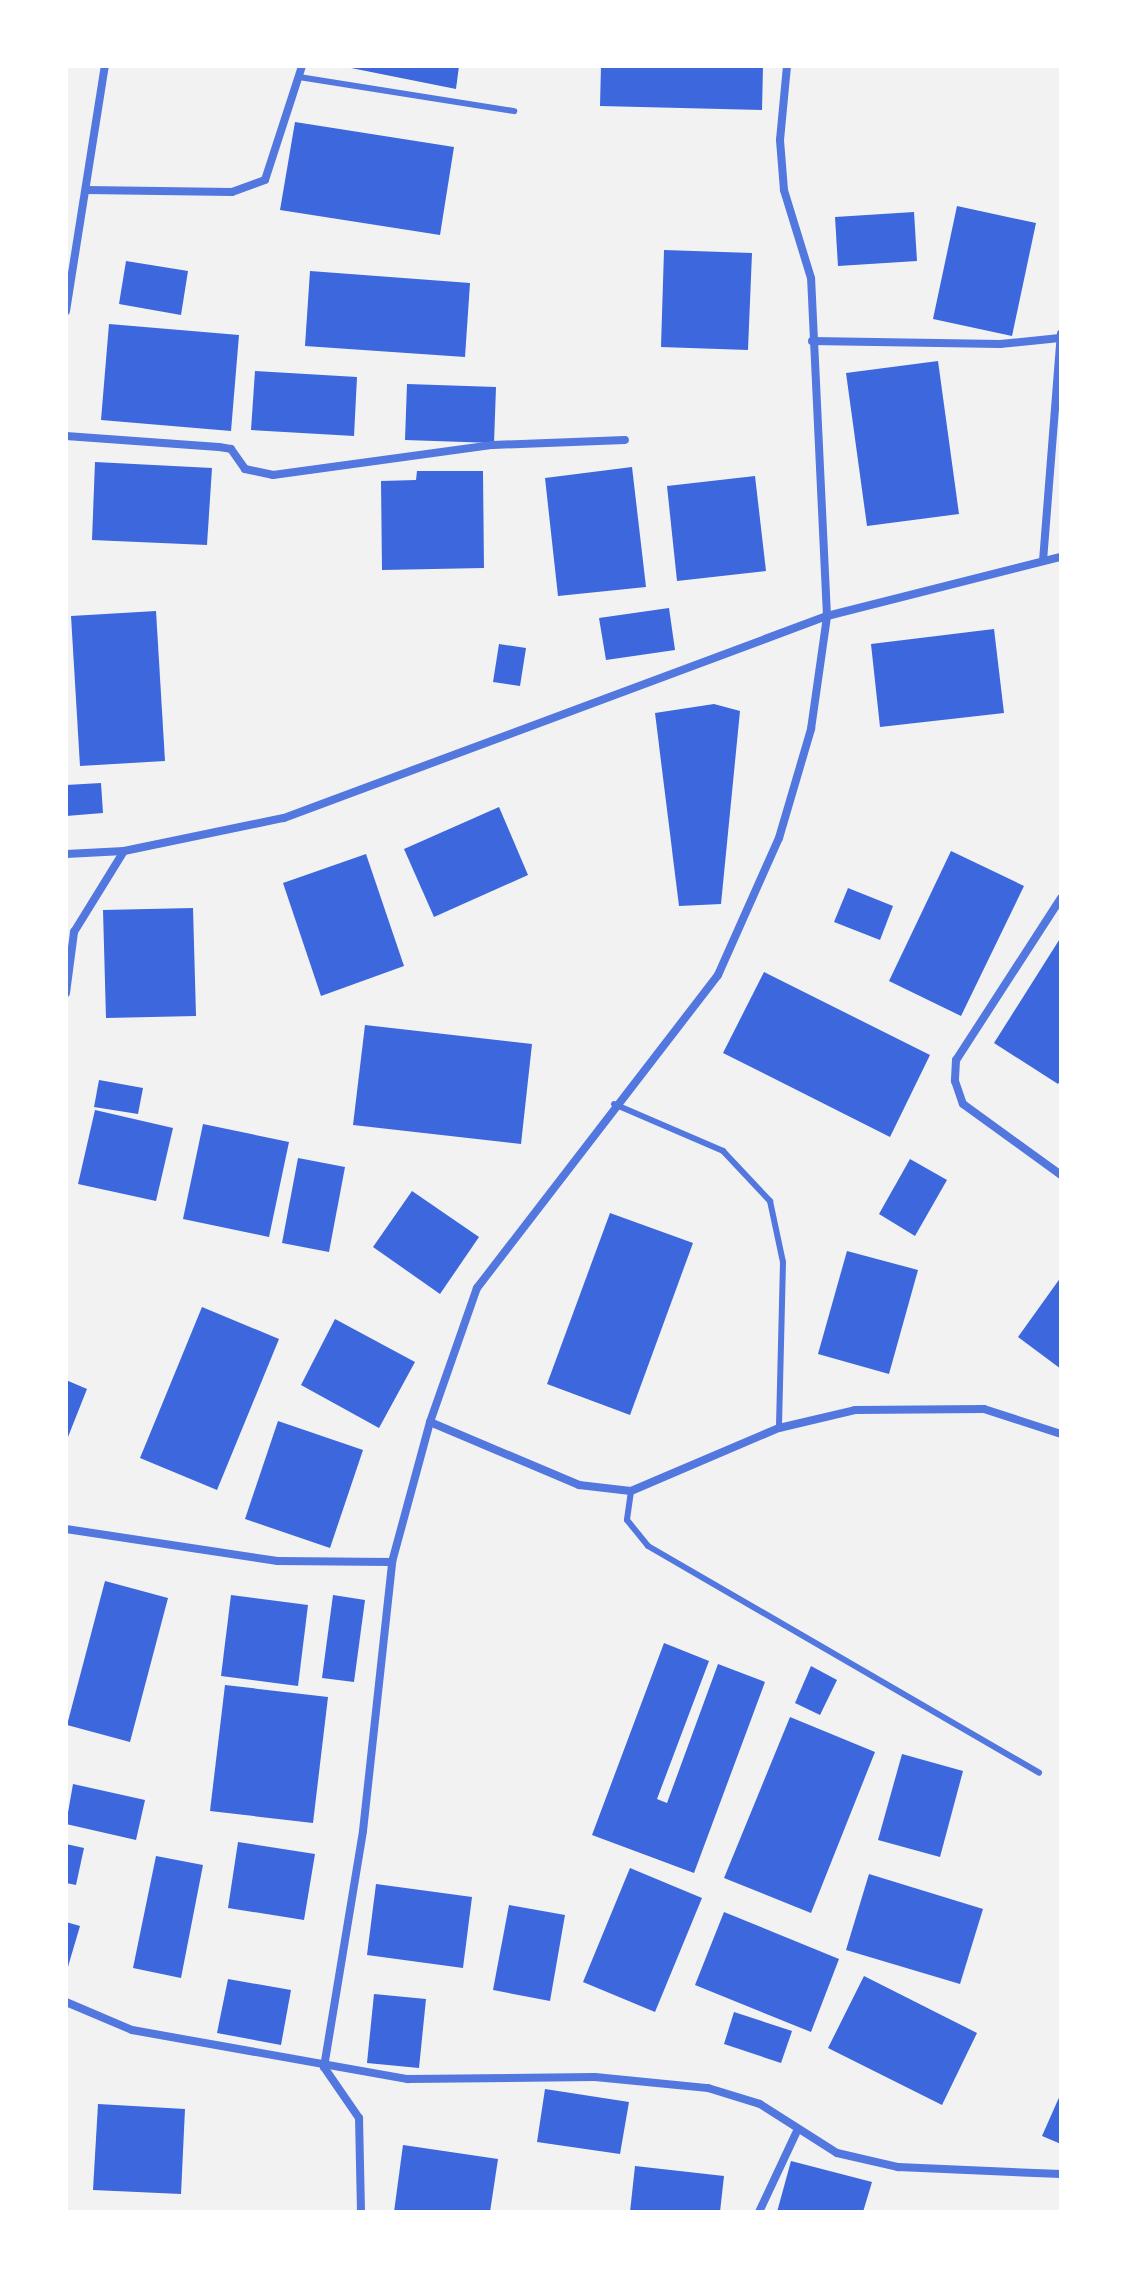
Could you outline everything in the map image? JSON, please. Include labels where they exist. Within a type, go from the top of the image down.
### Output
[{"type":"street","points":[[66,311],[105,66]]},
{"type":"street","points":[[86,190],[232,192],[265,180],[302,66]]},
{"type":"street","points":[[361,2212],[359,2118],[324,2067],[363,1831],[392,1562],[430,1422],[477,1288],[614,1104],[718,975],[779,838],[811,729],[827,616],[811,278],[784,190],[780,140],[787,66]]},
{"type":"street","points":[[812,341],[1000,344],[1061,336],[1043,561]]},
{"type":"street","points":[[66,436],[231,449],[245,469],[273,475],[493,445],[625,440]]},
{"type":"street","points":[[66,854],[124,851],[284,818],[827,616],[1061,557]]},
{"type":"street","points":[[66,993],[74,932],[124,851]]},
{"type":"street","points":[[1061,898],[956,1060],[955,1081],[963,1104],[1061,1175]]},
{"type":"street","points":[[430,1422],[579,1485],[631,1491],[779,1428],[855,1410],[984,1409],[1061,1434]]},
{"type":"street","points":[[66,1529],[278,1561],[392,1562]]},
{"type":"street","points":[[66,2002],[132,2030],[324,2067],[408,2079],[595,2077],[708,2088],[760,2104],[796,2133],[837,2153],[898,2167],[1061,2174]]},
{"type":"street","points":[[759,2212],[796,2133]]},
{"type":"lane","points":[[299,77],[514,111]]},
{"type":"lane","points":[[614,1104],[723,1151],[770,1201],[783,1262],[779,1428]]},
{"type":"lane","points":[[631,1491],[627,1520],[648,1546],[1039,1773]]},
{"type":"building","points":[[341,66],[459,66],[456,89]]},
{"type":"building","points":[[601,66],[763,66],[762,110],[600,106]]},
{"type":"building","points":[[295,122],[454,147],[440,235],[280,210]]},
{"type":"building","points":[[957,206],[1036,223],[1012,336],[933,319]]},
{"type":"building","points":[[914,212],[917,261],[838,266],[835,217]]},
{"type":"building","points":[[664,250],[752,253],[748,350],[661,347]]},
{"type":"building","points":[[126,261],[188,271],[181,315],[119,304]]},
{"type":"building","points":[[310,271],[470,283],[465,357],[305,346]]},
{"type":"building","points":[[109,324],[239,335],[231,431],[101,420]]},
{"type":"building","points":[[938,361],[959,514],[867,526],[846,373]]},
{"type":"building","points":[[255,371],[357,377],[354,436],[251,430]]},
{"type":"building","points":[[407,384],[496,387],[494,443],[405,440]]},
{"type":"building","points":[[95,462],[212,468],[207,545],[92,540]]},
{"type":"building","points":[[632,467],[646,587],[558,596],[545,478]]},
{"type":"building","points":[[417,471],[483,471],[484,568],[382,570],[381,481],[416,480]]},
{"type":"building","points":[[755,476],[766,571],[677,581],[667,486]]},
{"type":"building","points":[[669,608],[675,650],[606,660],[599,618]]},
{"type":"building","points":[[156,611],[165,761],[80,766],[71,616]]},
{"type":"building","points":[[994,629],[1004,713],[880,727],[871,644]]},
{"type":"building","points":[[499,644],[526,648],[520,686],[493,682]]},
{"type":"building","points":[[714,704],[740,711],[721,904],[679,906],[655,713]]},
{"type":"building","points":[[101,783],[103,813],[66,816],[66,785]]},
{"type":"building","points":[[499,807],[528,875],[434,917],[404,849]]},
{"type":"building","points":[[951,851],[1024,886],[961,1016],[889,981]]},
{"type":"building","points":[[366,854],[404,966],[321,996],[283,883]]},
{"type":"building","points":[[848,888],[893,906],[880,940],[834,922]]},
{"type":"building","points":[[193,908],[196,1016],[106,1018],[103,910]]},
{"type":"building","points":[[1061,937],[1061,1079],[1058,1084],[994,1043]]},
{"type":"building","points":[[764,972],[930,1055],[890,1137],[723,1053]]},
{"type":"building","points":[[365,1025],[532,1044],[521,1144],[353,1125]]},
{"type":"building","points":[[99,1080],[143,1088],[138,1114],[94,1107]]},
{"type":"building","points":[[95,1110],[173,1128],[156,1201],[78,1184]]},
{"type":"building","points":[[203,1124],[289,1142],[269,1237],[183,1219]]},
{"type":"building","points":[[298,1158],[345,1167],[329,1252],[282,1243]]},
{"type":"building","points":[[910,1159],[947,1180],[915,1236],[879,1214]]},
{"type":"building","points":[[412,1191],[479,1237],[440,1294],[373,1247]]},
{"type":"building","points":[[610,1213],[693,1243],[630,1415],[547,1384]]},
{"type":"building","points":[[847,1251],[918,1270],[889,1374],[818,1354]]},
{"type":"building","points":[[1061,1277],[1061,1369],[1018,1337]]},
{"type":"building","points":[[202,1307],[279,1339],[217,1490],[140,1458]]},
{"type":"building","points":[[335,1319],[415,1362],[379,1428],[301,1385]]},
{"type":"building","points":[[66,1380],[87,1389],[66,1442]]},
{"type":"building","points":[[278,1421],[363,1450],[330,1548],[245,1519]]},
{"type":"building","points":[[105,1581],[168,1598],[130,1742],[67,1725]]},
{"type":"building","points":[[231,1595],[308,1605],[298,1686],[221,1676]]},
{"type":"building","points":[[333,1595],[365,1600],[354,1682],[322,1678]]},
{"type":"building","points":[[664,1643],[709,1661],[657,1799],[667,1803],[718,1664],[765,1682],[694,1873],[592,1835]]},
{"type":"building","points":[[811,1666],[837,1680],[820,1715],[795,1703]]},
{"type":"building","points":[[225,1685],[328,1697],[313,1823],[210,1811]]},
{"type":"building","points":[[790,1717],[875,1752],[811,1913],[724,1878]]},
{"type":"building","points":[[902,1754],[963,1771],[940,1857],[878,1840]]},
{"type":"building","points":[[73,1784],[145,1800],[136,1840],[66,1824]]},
{"type":"building","points":[[238,1842],[315,1854],[304,1920],[228,1908]]},
{"type":"building","points":[[66,1844],[84,1848],[76,1885],[66,1883]]},
{"type":"building","points":[[156,1856],[203,1865],[181,1978],[133,1968]]},
{"type":"building","points":[[630,1868],[702,1898],[655,2012],[583,1982]]},
{"type":"building","points":[[869,1874],[983,1909],[960,1984],[846,1950]]},
{"type":"building","points":[[376,1884],[472,1897],[463,1968],[367,1955]]},
{"type":"building","points":[[509,1905],[565,1915],[550,2001],[493,1990]]},
{"type":"building","points":[[724,1912],[839,1959],[811,2032],[695,1985]]},
{"type":"building","points":[[66,1922],[80,1926],[67,1970],[66,1970]]},
{"type":"building","points":[[864,1976],[977,2033],[942,2105],[828,2048]]},
{"type":"building","points":[[228,1979],[291,1990],[281,2045],[217,2033]]},
{"type":"building","points":[[374,1994],[426,1999],[419,2068],[367,2063]]},
{"type":"building","points":[[734,2012],[792,2031],[781,2063],[724,2044]]},
{"type":"building","points":[[545,2089],[629,2102],[620,2154],[537,2142]]},
{"type":"building","points":[[1061,2093],[1061,2144],[1042,2136]]},
{"type":"building","points":[[98,2104],[185,2109],[181,2194],[93,2190]]},
{"type":"building","points":[[403,2145],[498,2159],[490,2212],[394,2212]]},
{"type":"building","points":[[791,2161],[872,2182],[863,2212],[777,2212]]},
{"type":"building","points":[[635,2166],[724,2176],[720,2212],[630,2212]]}]
